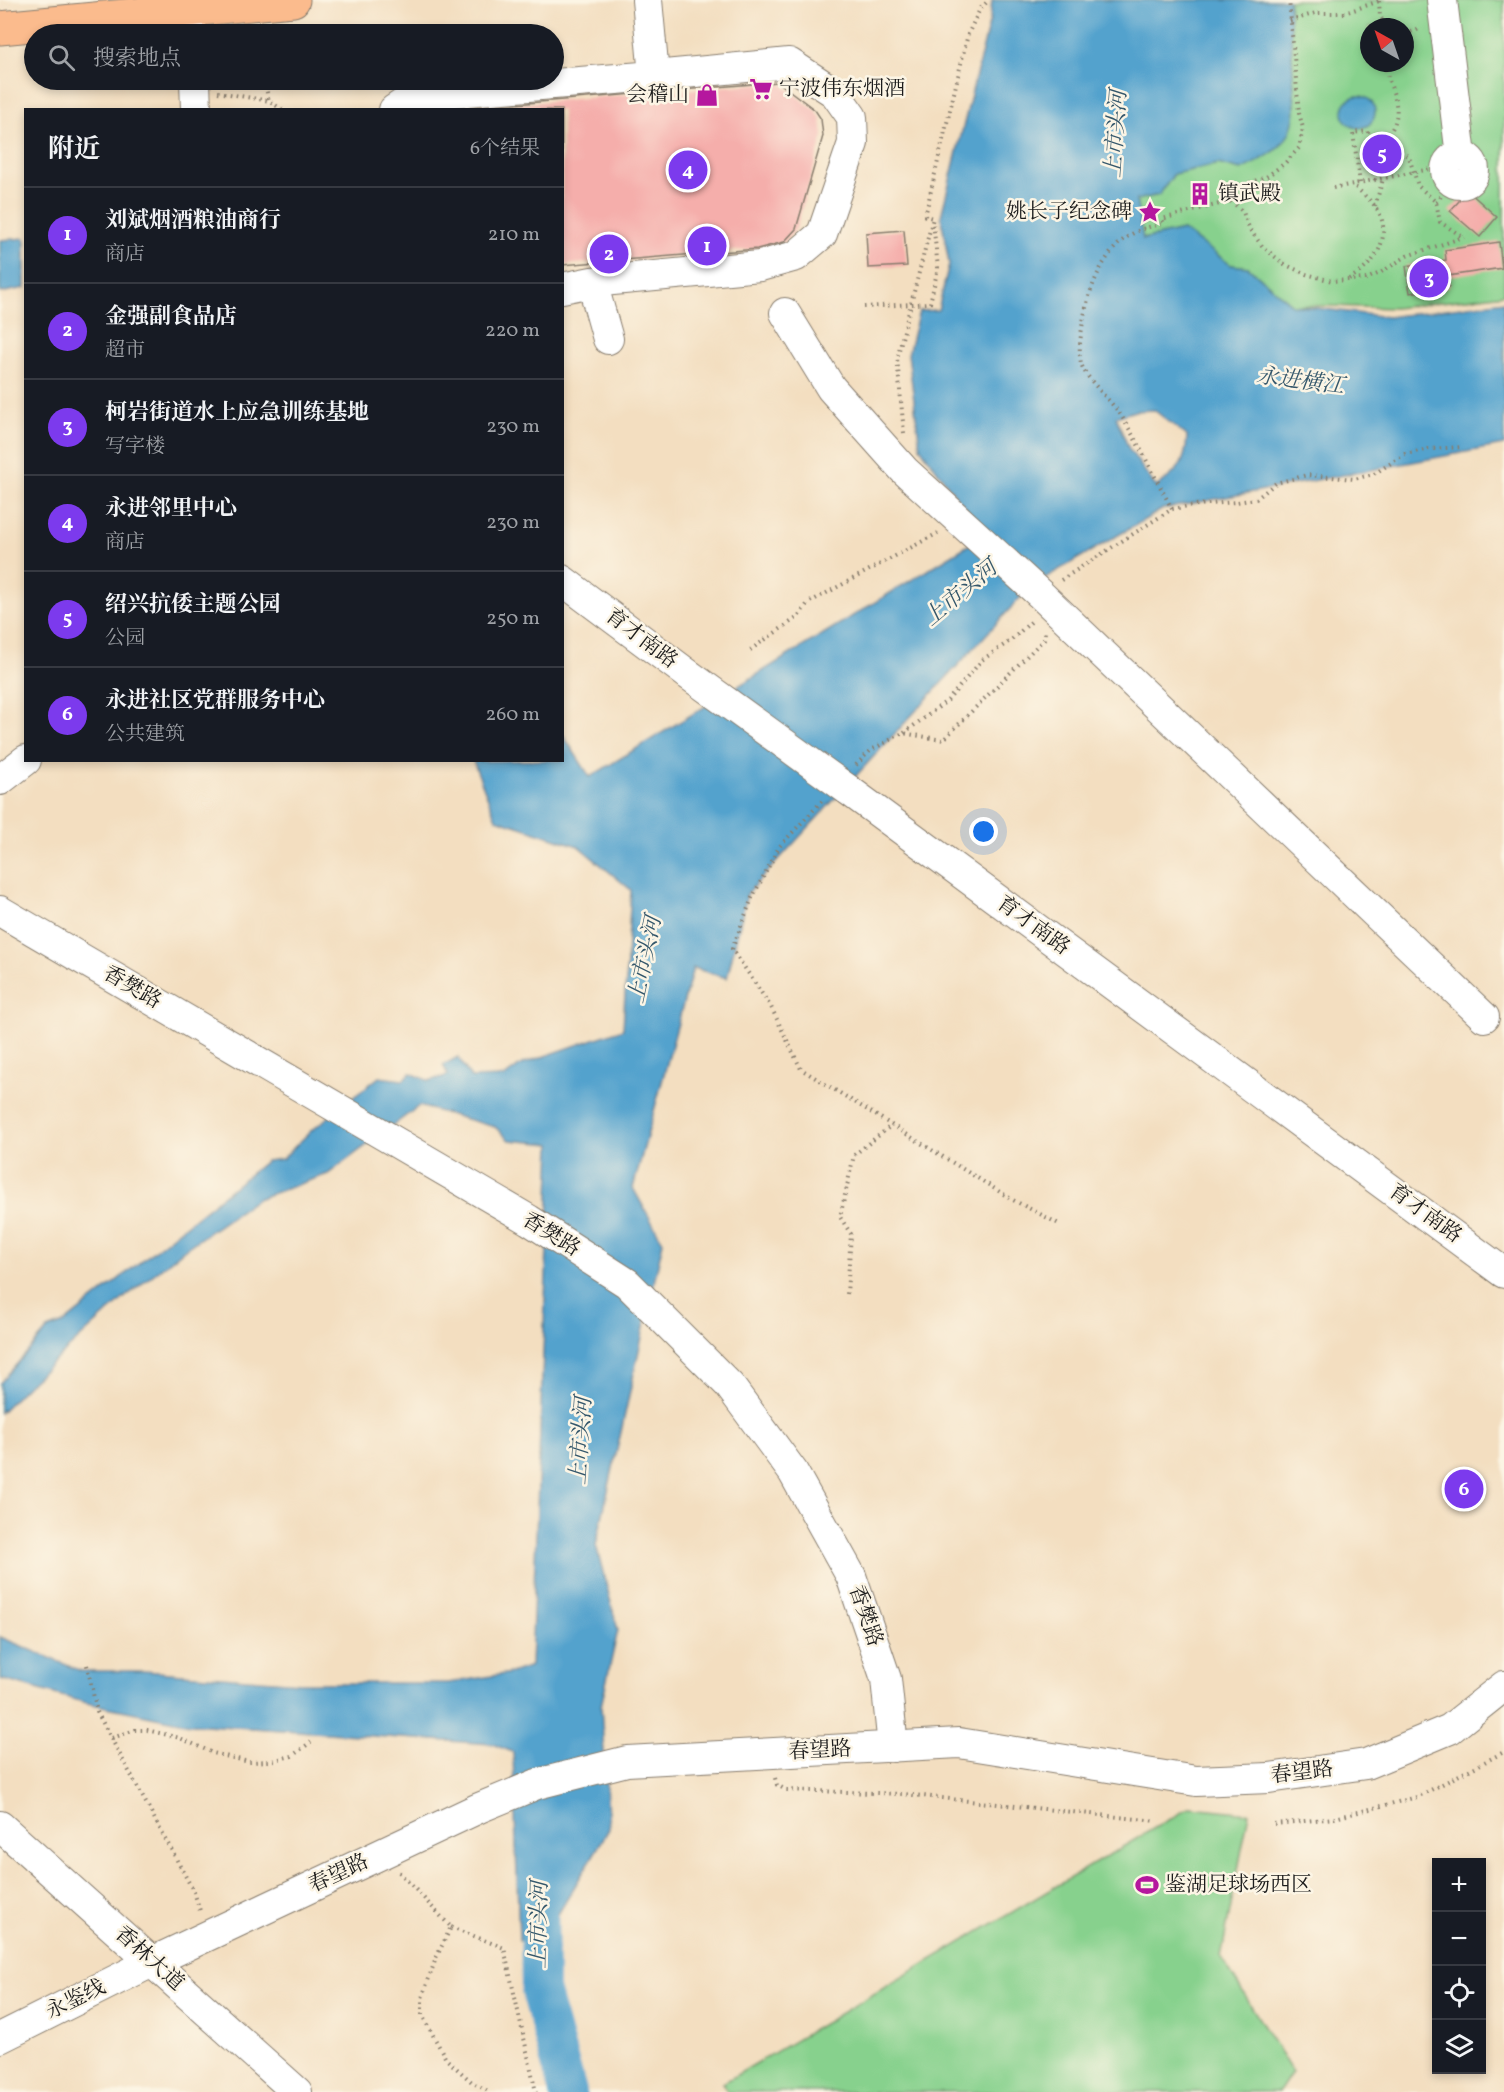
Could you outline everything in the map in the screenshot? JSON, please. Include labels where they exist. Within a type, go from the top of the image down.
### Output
[{"type":"main road","points":[[58,24],[190,15],[293,0]]},
{"type":"main road","points":[[0,28],[24,26]]},
{"type":"street","points":[[647,0],[654,76]]},
{"type":"street","points":[[1442,0],[1449,177]]},
{"type":"street","points":[[564,83],[789,63],[835,93],[852,117],[853,143],[822,234],[796,256],[760,266],[592,282],[564,288]]},
{"type":"street","points":[[397,108],[416,94],[469,90]]},
{"type":"street","points":[[592,282],[608,339]]},
{"type":"street","points":[[785,313],[831,388],[904,470],[1046,600],[1484,1017]]},
{"type":"street","name":"育才南路","points":[[564,581],[1504,1273]]},
{"type":"street","points":[[0,780],[24,762]]},
{"type":"street","name":"香樊路","points":[[0,911],[529,1220],[627,1283],[729,1384],[793,1472],[851,1576],[886,1680],[893,1747]]},
{"type":"street","name":"春望路","points":[[152,1962],[479,1808],[537,1784],[627,1761],[959,1743],[1196,1781],[1269,1778],[1366,1764],[1449,1729],[1504,1686]]},
{"type":"street","name":"香林大道","points":[[0,1826],[297,2092]]},
{"type":"street","name":"永鉴线","points":[[0,2038],[152,1962]]},
{"type":"path","points":[[933,218],[925,216],[968,34],[980,9],[990,2],[989,0]]},
{"type":"path","points":[[1172,510],[1122,418],[1110,400],[1088,376],[1081,362],[1080,341],[1087,303],[1102,264],[1120,242],[1144,228],[1164,224],[1162,219],[1231,201],[1240,186],[1266,177],[1285,164],[1299,148],[1303,128],[1299,113],[1289,0]]},
{"type":"path","points":[[1290,21],[1316,13],[1345,13],[1379,0],[1381,18]]},
{"type":"path","points":[[1414,31],[1423,27]]},
{"type":"path","points":[[1371,149],[1386,141],[1397,119],[1396,101],[1388,72]]},
{"type":"path","points":[[266,90],[269,101]]},
{"type":"path","points":[[195,92],[269,101],[280,108]]},
{"type":"path","points":[[1360,183],[1353,133],[1368,131],[1375,180]]},
{"type":"path","points":[[1386,141],[1409,157],[1418,186],[1449,177]]},
{"type":"path","points":[[1333,188],[1415,172],[1449,177]]},
{"type":"path","points":[[1231,201],[1243,212],[1250,230],[1263,247],[1284,264],[1306,274],[1332,280],[1366,279],[1407,256],[1464,237],[1440,222],[1449,177]]},
{"type":"path","points":[[1375,206],[1383,179]]},
{"type":"path","points":[[1348,280],[1368,265],[1384,237],[1383,222],[1375,206],[1353,184]]},
{"type":"path","points":[[904,470],[904,430],[897,358],[933,218]]},
{"type":"path","points":[[864,307],[930,303],[938,268],[933,218]]},
{"type":"path","points":[[1067,576],[1172,510],[1195,505],[1256,499],[1276,483],[1307,475],[1354,479],[1374,474],[1405,454],[1429,449],[1463,447]]},
{"type":"path","points":[[750,650],[798,617],[808,603],[942,531],[931,515],[952,512]]},
{"type":"path","points":[[903,733],[943,740],[1044,639],[1046,600]]},
{"type":"path","points":[[1046,600],[1010,641],[982,660],[948,700],[903,733],[871,750],[842,784],[779,847],[752,898],[732,949],[771,1007],[801,1069],[1013,1200],[1061,1225]]},
{"type":"path","points":[[847,1294],[851,1234],[840,1216],[854,1155],[892,1125]]},
{"type":"path","points":[[87,1665],[97,1712],[194,1892],[209,1935]]},
{"type":"path","points":[[112,1738],[135,1730],[147,1730],[180,1738],[213,1753],[249,1762],[270,1761],[292,1756],[311,1742]]},
{"type":"path","points":[[1274,1824],[1335,1818],[1417,1797],[1504,1752]]},
{"type":"path","points":[[769,1753],[777,1785],[786,1790],[904,1794],[1156,1821]]},
{"type":"path","points":[[382,1853],[451,1927],[504,1948],[536,2092]]},
{"type":"path","points":[[451,1927],[436,1958],[422,1998],[422,2015],[446,2059],[473,2084],[490,2092]]},
{"type":"green space","points":[[1289,0],[1504,0],[1504,294],[1395,308],[1292,305],[1248,267],[1231,265],[1183,230],[1143,239],[1136,200],[1159,195],[1174,174],[1218,164],[1241,170],[1295,109]]},
{"type":"green space","name":"鉴湖足球场西区","points":[[1190,1807],[1249,1813],[1221,1957],[1292,2072],[1279,2092],[728,2092],[723,2083]]},
{"type":"water","name":"永进横江","points":[[992,0],[1289,0],[1295,109],[1290,132],[1285,141],[1270,154],[1241,170],[1218,164],[1174,174],[1159,195],[1136,200],[1143,239],[1183,230],[1231,265],[1248,267],[1292,305],[1388,317],[1504,301],[1504,445],[1163,509],[1031,586],[747,894],[727,978],[693,968],[633,1188],[663,1242],[596,1545],[618,1630],[601,1706],[609,1829],[545,1936],[519,1940],[513,1752],[492,1744],[190,1724],[87,1703],[0,1679],[0,1637],[81,1671],[144,1671],[300,1683],[448,1683],[511,1673],[531,1666],[551,1144],[509,1140],[495,1127],[419,1106],[328,1174],[257,1199],[185,1249],[123,1299],[0,1413],[0,1383],[48,1329],[64,1323],[266,1161],[282,1159],[312,1130],[379,1077],[403,1080],[411,1073],[429,1081],[448,1075],[443,1065],[458,1057],[471,1078],[504,1077],[522,1064],[623,1029],[631,890],[578,846],[496,819],[473,762],[564,762],[564,737],[590,777],[988,533],[957,498],[920,447],[908,354],[919,311],[938,310],[949,264],[941,216],[990,19]],"holes":[[[1154,410],[1187,436],[1183,461],[1156,487],[1129,449],[1116,417],[1135,411]]]},
{"type":"water","points":[[1359,96],[1370,101],[1375,112],[1370,123],[1359,128],[1348,123],[1343,112],[1348,101]]},
{"type":"water","points":[[24,238],[24,288],[0,293],[0,240]]},
{"type":"building","points":[[778,82],[815,110],[821,119],[823,136],[796,229],[784,242],[757,249],[564,265],[564,108],[492,108],[492,106]]},
{"type":"building","points":[[1468,191],[1497,217],[1480,237],[1450,211]]},
{"type":"building","points":[[904,230],[907,266],[868,268],[866,233]]},
{"type":"building","points":[[1499,242],[1502,268],[1448,276],[1449,287],[1410,293],[1406,266],[1446,260],[1445,250]]},
{"type":"waterway","name":"上市头河","points":[[539,1888],[540,1990],[568,2092]]},
{"type":"place","name":"宁波伟东烟酒","points":[[761,89]]},
{"type":"place","name":"会稽山","points":[[707,95]]},
{"type":"place","name":"绍兴抗倭主题公园","points":[[1382,154]]},
{"type":"place","name":"永进邻里中心","points":[[688,170]]},
{"type":"place","name":"镇武殿","points":[[1200,194]]},
{"type":"place","name":"姚长子纪念碑","points":[[1150,212]]},
{"type":"place","name":"刘斌烟酒粮油商行","points":[[707,246]]},
{"type":"place","name":"金强副食品店","points":[[609,254]]},
{"type":"place","name":"柯岩街道水上应急训练基地","points":[[1429,278]]},
{"type":"place","name":"永进社区党群服务中心","points":[[1464,1489]]},
{"type":"place","name":"鉴湖足球场西区","points":[[1147,1885]]}]
